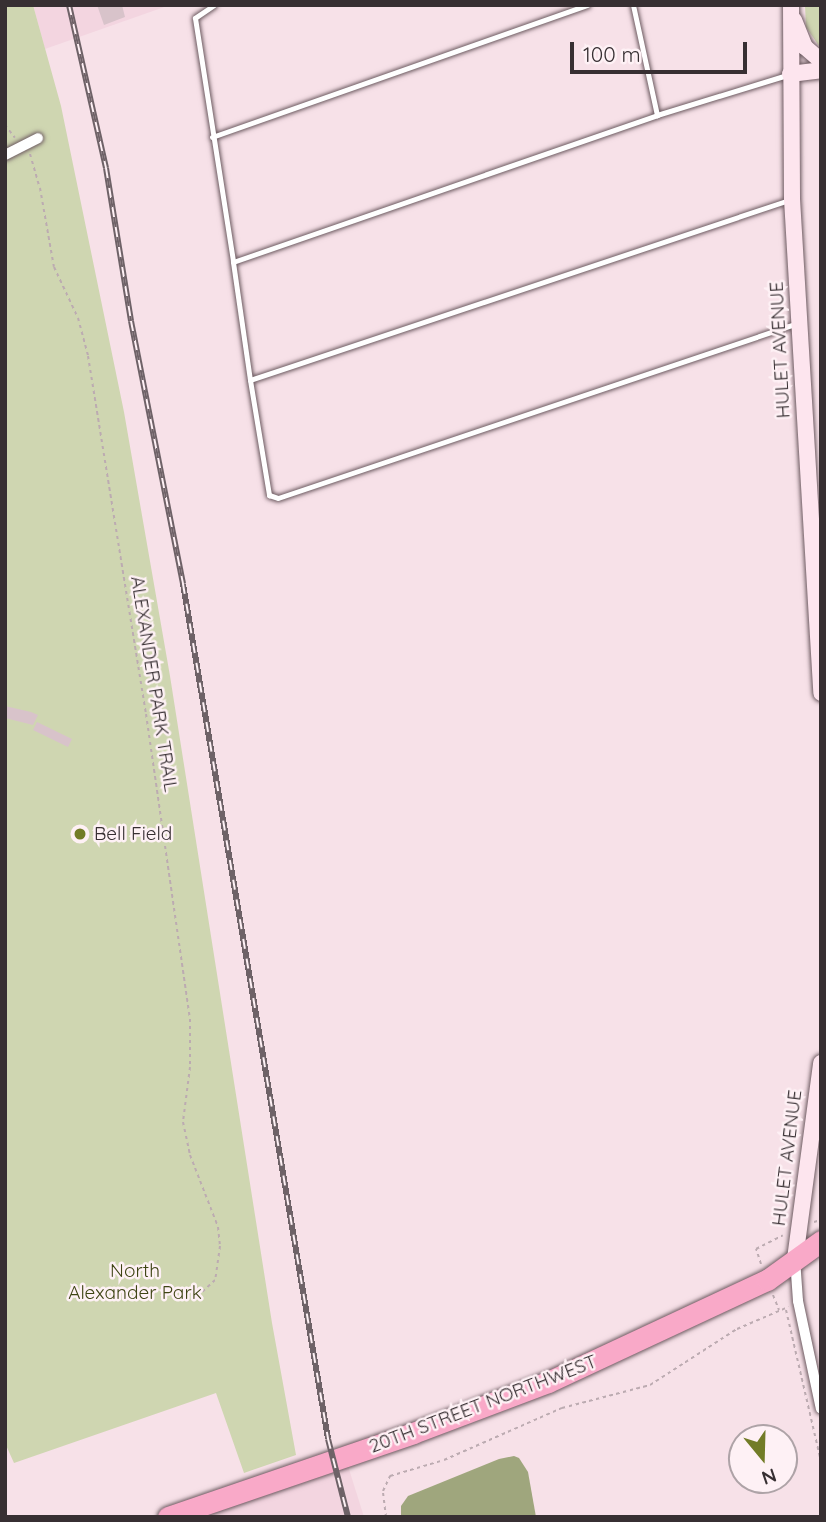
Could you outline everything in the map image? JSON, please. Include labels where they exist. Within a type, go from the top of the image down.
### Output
[{"type":"highway","name":"20TH STREET NORTHWEST","points":[[168,1517],[190,1513],[476,1411],[548,1382],[767,1280],[821,1241]]},
{"type":"street","points":[[791,7],[805,47],[821,61]]},
{"type":"street","name":"HULET AVENUE","points":[[791,7],[792,199],[820,637],[821,693]]},
{"type":"street","points":[[790,74],[821,70]]},
{"type":"street","points":[[5,155],[38,138]]},
{"type":"street","name":"HULET AVENUE","points":[[795,1259],[821,1063]]},
{"type":"street","points":[[795,1259],[800,1312],[821,1409]]},
{"type":"lane","points":[[214,5],[195,18],[270,495],[278,498],[800,323]]},
{"type":"lane","points":[[212,137],[587,5]]},
{"type":"lane","points":[[634,5],[657,115]]},
{"type":"lane","points":[[233,262],[657,115],[790,74]]},
{"type":"lane","points":[[250,380],[792,199]]},
{"type":"path","name":"ALEXANDER PARK TRAIL","points":[[5,125],[29,151],[38,179],[54,267],[78,318],[88,356],[146,714],[190,1019],[190,1067],[183,1122],[190,1155],[218,1227],[220,1246],[215,1280],[200,1294]]},
{"type":"path","points":[[386,1517],[383,1492],[390,1476],[444,1460],[562,1408],[650,1385],[737,1329],[786,1309],[821,1462]]},
{"type":"shaded area","points":[[33,5],[170,5],[45,49]]},
{"type":"shaded area","points":[[514,1456],[519,1458],[528,1472],[536,1517],[401,1517],[401,1506],[408,1496],[499,1459]]},
{"type":"shaded area","points":[[348,1466],[364,1517],[200,1517]]},
{"type":"green space","name":"North Alexander Park","points":[[5,5],[33,5],[61,106],[124,412],[170,676],[272,1323],[296,1455],[244,1473],[216,1393],[14,1463],[5,1443]]},
{"type":"green space","points":[[805,5],[821,5],[821,49],[806,27]]},
{"type":"building","points":[[97,5],[122,5],[125,17],[104,25]]},
{"type":"building","points":[[5,706],[38,715],[33,725],[5,718]]},
{"type":"building","points":[[37,722],[72,739],[68,747],[33,730]]},
{"type":"railway","points":[[69,5],[106,168],[131,321],[183,584],[328,1439],[348,1517]]},
{"type":"place","name":"Bell Field","points":[[80,834]]}]
